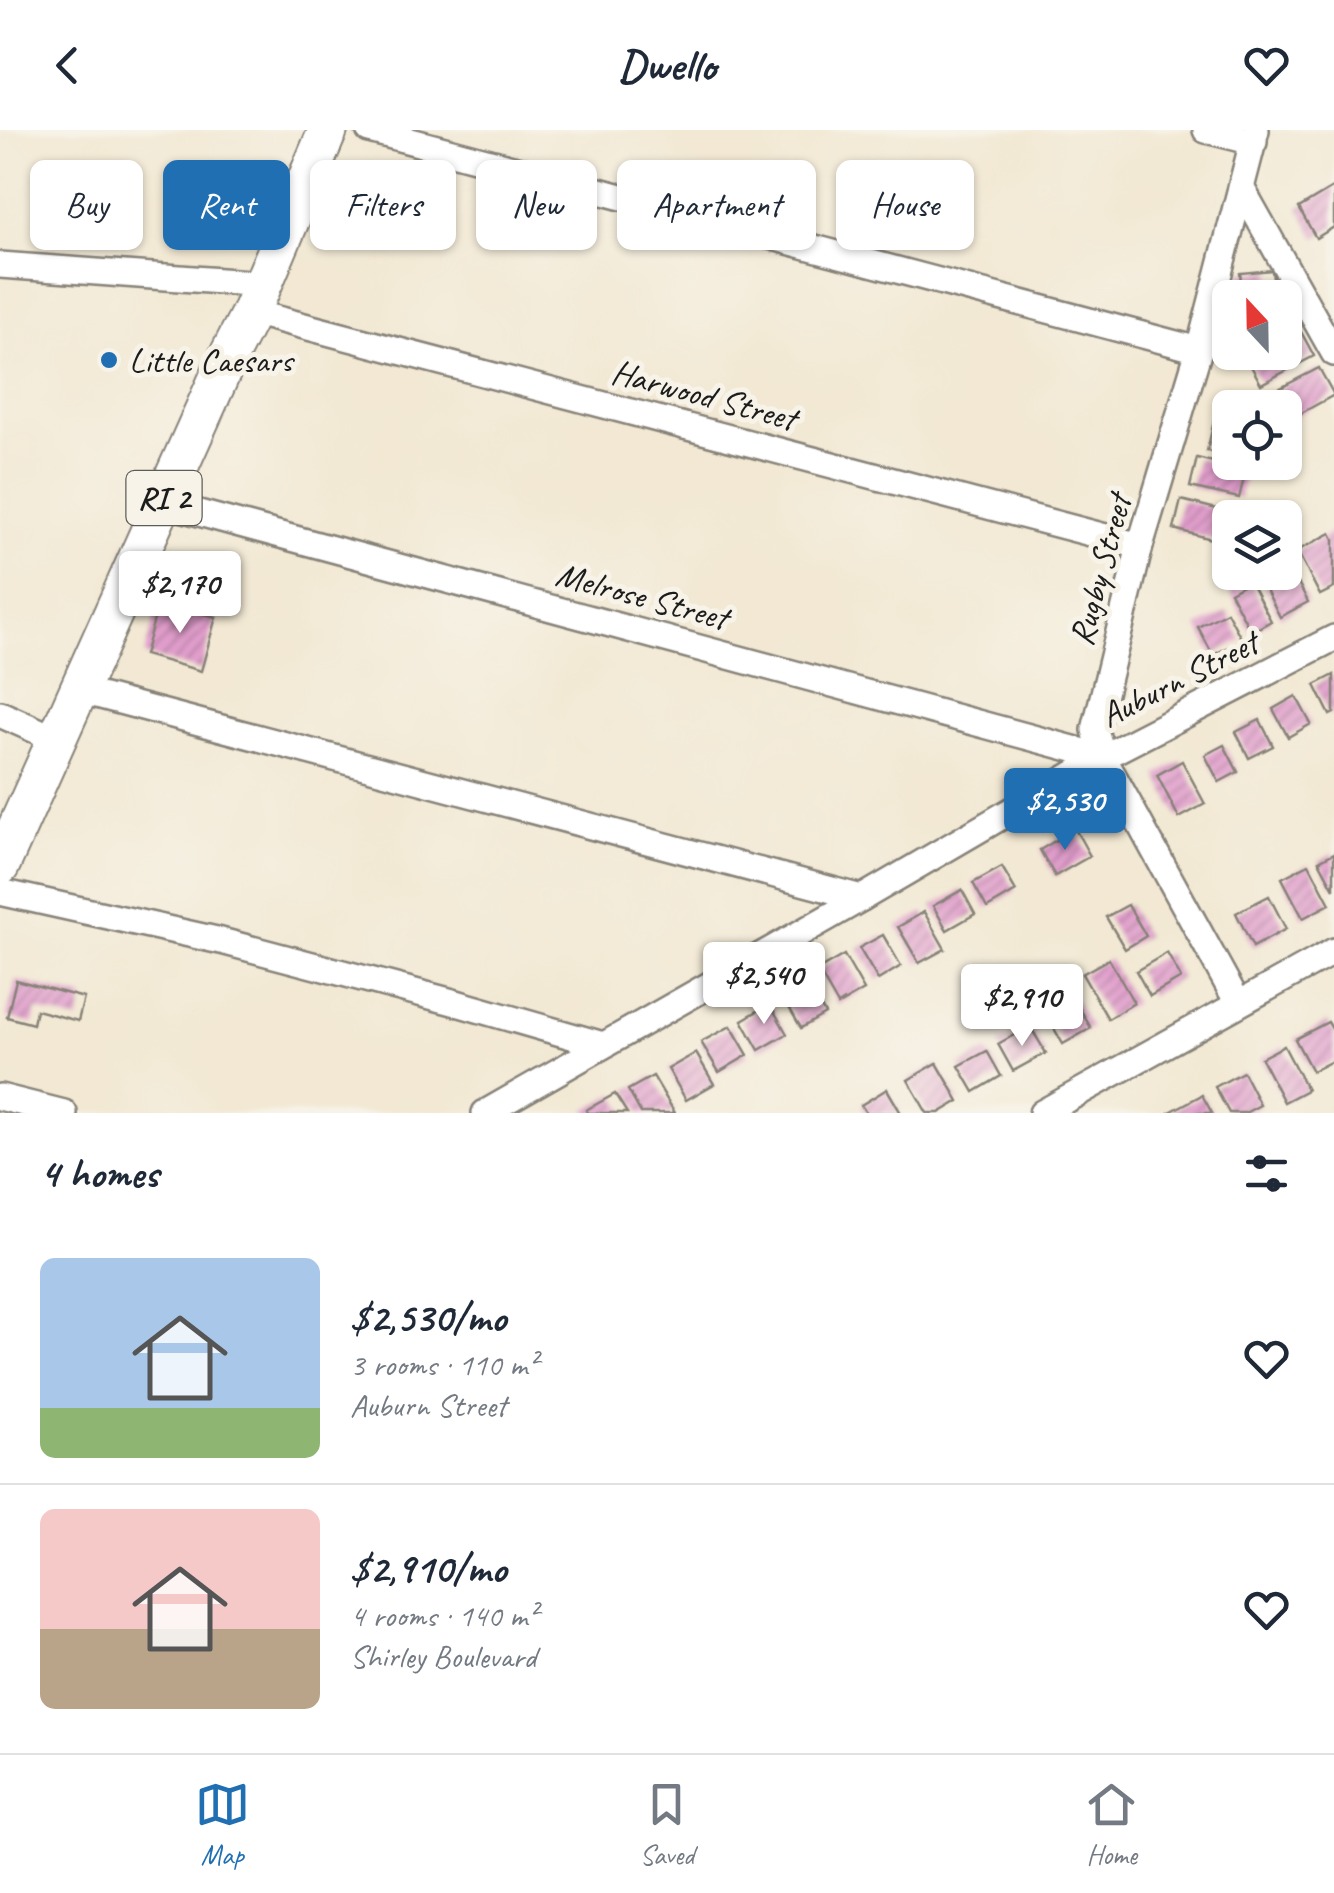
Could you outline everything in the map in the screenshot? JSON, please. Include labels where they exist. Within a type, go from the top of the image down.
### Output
[{"type":"main road","name":"RI 2","points":[[0,866],[257,298],[328,130]]},
{"type":"street","points":[[369,130],[1199,350]]},
{"type":"street","points":[[1206,130],[1255,136]]},
{"type":"street","name":"Rugby Street","points":[[1238,1003],[1103,757],[1095,730],[1140,546],[1199,350],[1255,136]]},
{"type":"street","points":[[1242,188],[1334,353]]},
{"type":"street","name":"Harwood Street","points":[[0,264],[257,298],[1140,546]]},
{"type":"street","name":"Melrose Street","points":[[162,503],[1103,757]]},
{"type":"street","name":"Auburn Street","points":[[484,1113],[1103,757],[1334,638]]},
{"type":"street","points":[[78,690],[862,898]]},
{"type":"street","points":[[0,714],[56,739]]},
{"type":"street","points":[[0,892],[238,946],[603,1045]]},
{"type":"street","points":[[1042,1113],[1334,951]]},
{"type":"street","points":[[0,1097],[64,1113]]},
{"type":"building","points":[[1334,187],[1334,227],[1316,238],[1299,208]]},
{"type":"building","points":[[1272,270],[1273,280],[1241,280],[1240,273]]},
{"type":"building","points":[[1302,334],[1314,356],[1302,362]]},
{"type":"building","points":[[1319,368],[1334,395],[1302,413],[1302,390],[1277,390]]},
{"type":"building","points":[[1253,370],[1288,370],[1261,384]]},
{"type":"building","points":[[1197,458],[1212,462],[1212,480],[1244,480],[1239,498],[1190,487]]},
{"type":"building","points":[[1181,500],[1212,508],[1212,539],[1174,529]]},
{"type":"building","points":[[1331,533],[1334,588],[1320,595],[1302,561],[1302,548]]},
{"type":"building","points":[[1255,590],[1271,621],[1251,632],[1230,592]]},
{"type":"building","points":[[1266,590],[1302,590],[1308,602],[1280,617]]},
{"type":"building","points":[[159,602],[216,617],[201,671],[144,655]]},
{"type":"building","points":[[1227,612],[1242,640],[1213,655],[1198,627]]},
{"type":"building","points":[[1334,675],[1334,713],[1330,715],[1315,685]]},
{"type":"building","points":[[1296,696],[1311,724],[1288,737],[1273,709]]},
{"type":"building","points":[[1260,720],[1273,746],[1249,758],[1236,732]]},
{"type":"building","points":[[1224,745],[1238,772],[1219,782],[1205,755]]},
{"type":"building","points":[[1182,761],[1205,804],[1179,818],[1157,775]]},
{"type":"building","points":[[1075,829],[1090,856],[1055,876],[1040,850]]},
{"type":"building","points":[[1334,853],[1334,889],[1319,861]]},
{"type":"building","points":[[1309,864],[1330,904],[1303,918],[1282,878]]},
{"type":"building","points":[[1002,867],[1016,891],[987,908],[973,883]]},
{"type":"building","points":[[962,890],[975,914],[947,930],[933,906]]},
{"type":"building","points":[[1269,896],[1286,929],[1253,947],[1236,913]]},
{"type":"building","points":[[1128,905],[1146,936],[1125,949],[1106,917]]},
{"type":"building","points":[[924,912],[945,949],[919,963],[898,927]]},
{"type":"building","points":[[883,935],[901,966],[878,980],[859,948]]},
{"type":"building","points":[[1167,953],[1181,978],[1150,996],[1136,971]]},
{"type":"building","points":[[844,955],[864,990],[838,1005],[818,970]]},
{"type":"building","points":[[1109,959],[1134,1003],[1108,1019],[1082,974]]},
{"type":"building","points":[[804,978],[825,1014],[801,1028],[780,992]]},
{"type":"building","points":[[16,980],[84,998],[78,1021],[36,1010],[33,1024],[7,1017]]},
{"type":"building","points":[[1064,981],[1091,1028],[1063,1044],[1036,997]]},
{"type":"building","points":[[770,1004],[787,1034],[759,1050],[742,1020]]},
{"type":"building","points":[[1328,1022],[1334,1032],[1334,1060],[1312,1071],[1295,1039]]},
{"type":"building","points":[[731,1026],[748,1055],[719,1072],[701,1042]]},
{"type":"building","points":[[1030,1026],[1046,1053],[1013,1071],[998,1044]]},
{"type":"building","points":[[1284,1046],[1307,1090],[1284,1102],[1261,1058]]},
{"type":"building","points":[[987,1051],[1001,1076],[974,1092],[959,1066]]},
{"type":"building","points":[[696,1053],[714,1084],[686,1100],[668,1069]]},
{"type":"building","points":[[937,1063],[959,1101],[939,1113],[927,1113],[908,1080]]},
{"type":"building","points":[[1243,1072],[1260,1105],[1245,1113],[1229,1113],[1215,1087]]},
{"type":"building","points":[[653,1076],[675,1113],[641,1113],[628,1090]]},
{"type":"building","points":[[887,1089],[901,1113],[866,1113],[861,1105]]},
{"type":"building","points":[[615,1094],[627,1113],[587,1113],[586,1110]]},
{"type":"building","points":[[1202,1095],[1212,1113],[1168,1113]]},
{"type":"place","name":"Little Caesars","points":[[109,360]]}]
